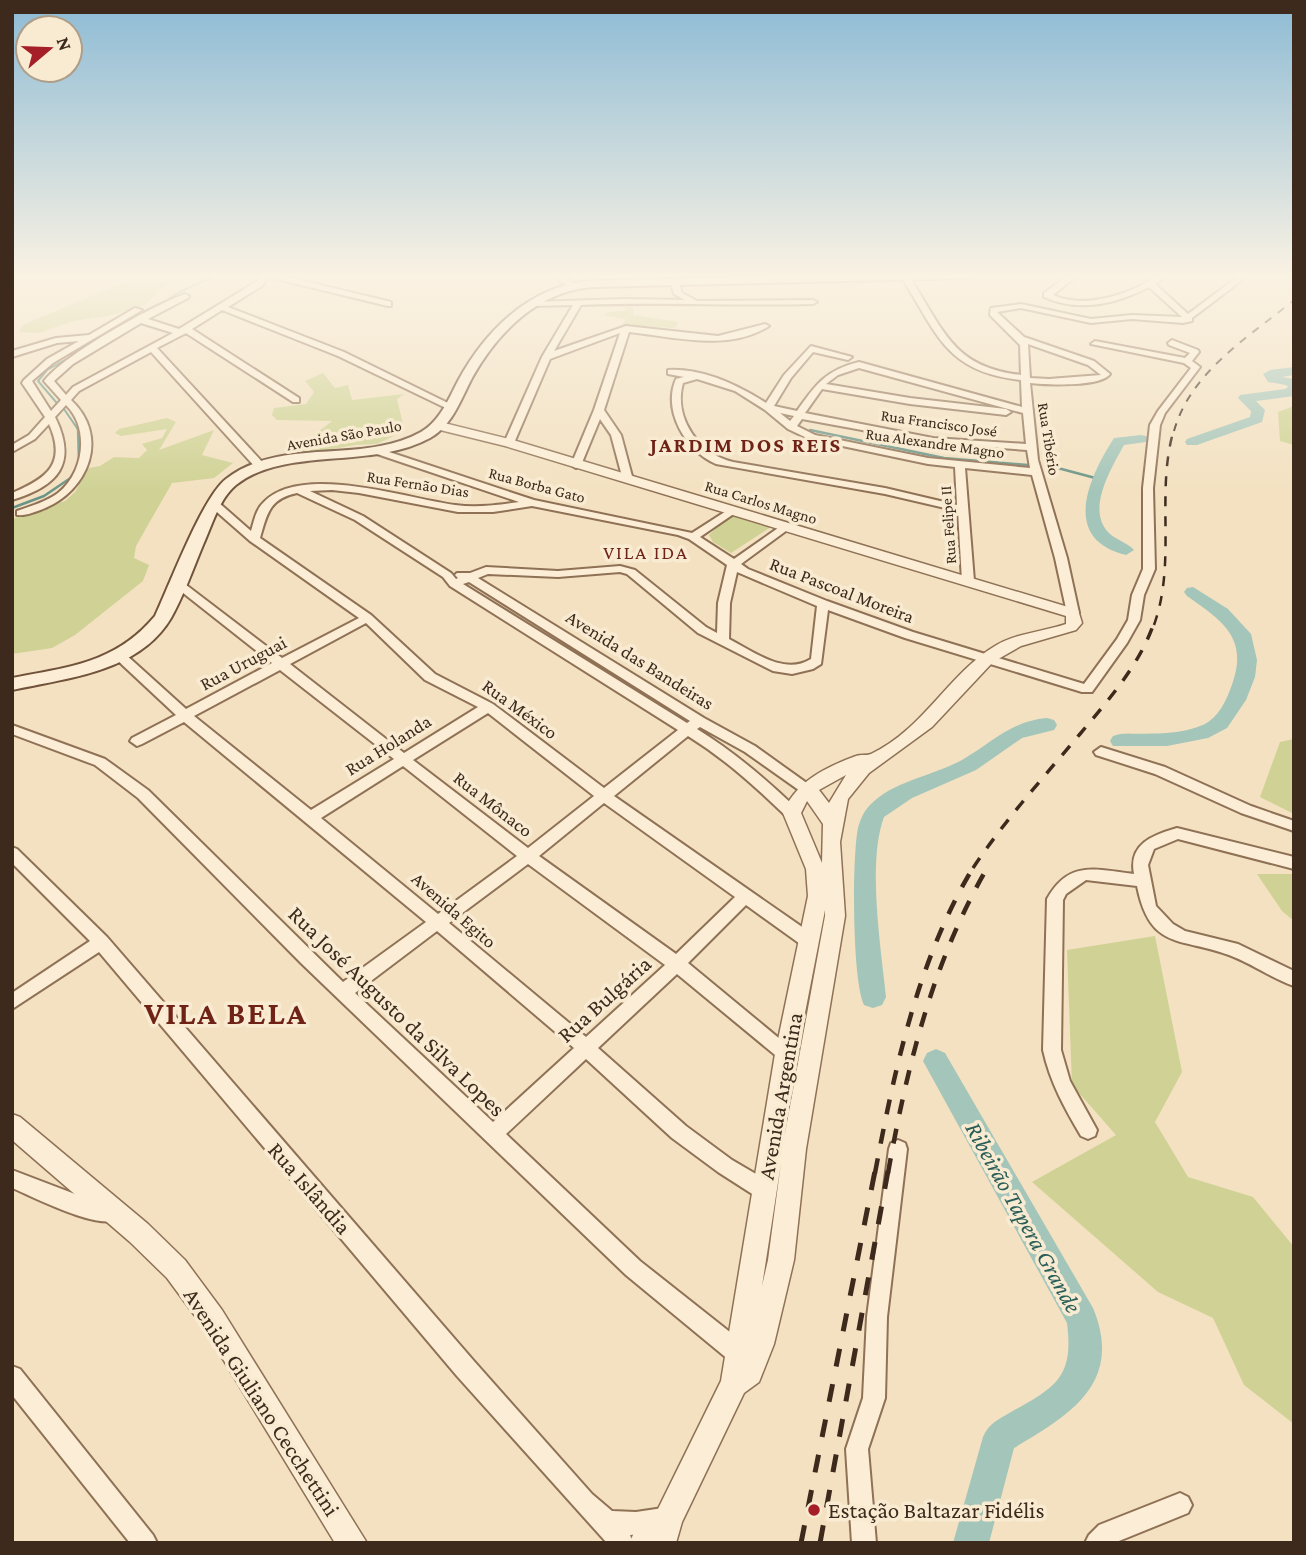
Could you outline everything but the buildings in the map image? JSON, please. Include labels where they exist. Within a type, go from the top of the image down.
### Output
[{"type":"main road","points":[[440,426],[483,348]]},
{"type":"main road","name":"Avenida São Paulo","points":[[12,684],[88,669],[120,656],[150,634],[163,617],[214,504],[236,478],[261,467],[377,451],[413,441],[440,426]]},
{"type":"street","points":[[12,354],[33,348]]},
{"type":"street","points":[[12,497],[34,489],[56,471],[61,460],[58,430],[27,383],[50,361],[73,348]]},
{"type":"street","points":[[21,513],[60,497],[79,475],[86,445],[85,428],[80,415],[53,388],[50,381],[51,376],[94,348]]},
{"type":"street","points":[[32,437],[65,398],[90,380],[150,348]]},
{"type":"street","points":[[152,348],[261,467]]},
{"type":"street","points":[[210,348],[296,400]]},
{"type":"street","points":[[325,348],[451,407]]},
{"type":"street","points":[[509,443],[552,348]]},
{"type":"street","points":[[547,357],[571,348]]},
{"type":"street","points":[[576,465],[599,411],[620,348]]},
{"type":"street","points":[[953,348],[961,360],[990,374],[1064,382],[1100,379],[1106,375],[1091,363],[1046,348]]},
{"type":"street","name":"Rua Tibério","points":[[1024,348],[1028,413],[1036,472],[1061,558],[1073,618]]},
{"type":"street","points":[[1115,348],[1187,361],[1195,352],[1184,348]]},
{"type":"street","points":[[768,408],[787,377],[811,349],[848,357]]},
{"type":"street","name":"Rua Pascoal Moreira","points":[[693,537],[733,565],[823,604],[909,635],[1081,689],[1088,688],[1130,629],[1149,569],[1148,488],[1154,433],[1158,417],[1196,367],[1187,361]]},
{"type":"street","points":[[791,427],[828,376],[859,365],[1028,413]]},
{"type":"street","name":"Rua Alexandre Magno","points":[[961,509],[885,491],[733,465],[711,458],[695,444],[677,412],[674,391],[679,381],[697,377],[738,388],[791,427],[812,437],[960,466],[1036,472]]},
{"type":"street","points":[[820,386],[910,401],[1028,413]]},
{"type":"street","name":"Rua Francisco José","points":[[768,408],[803,411],[821,419],[968,446],[1032,447]]},
{"type":"street","points":[[599,411],[616,435],[628,480]]},
{"type":"street","name":"Rua Carlos Magno","points":[[440,426],[509,443],[731,512],[968,581],[1073,618]]},
{"type":"street","points":[[13,447],[32,437],[58,430]]},
{"type":"street","name":"Rua Borba Gato","points":[[377,451],[533,503],[693,537]]},
{"type":"street","name":"Rua Felipe II","points":[[960,466],[968,581]]},
{"type":"street","name":"Rua Fernão Dias","points":[[298,489],[325,487],[355,490],[459,509],[481,510],[533,503]]},
{"type":"street","points":[[254,539],[267,504],[298,489]]},
{"type":"street","name":"Avenida das Bandeiras","points":[[298,489],[359,518],[566,654],[694,725],[750,749],[808,789]]},
{"type":"street","name":"Rua México","points":[[214,504],[254,539],[367,618],[430,677],[488,707],[604,796],[809,941]]},
{"type":"street","points":[[693,537],[731,512]]},
{"type":"street","points":[[723,639],[724,603],[733,565],[785,528]]},
{"type":"street","points":[[467,576],[499,569],[569,573],[608,568],[631,572],[694,624],[777,667],[792,670],[809,666],[819,657],[823,604]]},
{"type":"street","name":"Avenida das Bandeiras","points":[[450,580],[467,576],[580,646],[694,725],[792,813]]},
{"type":"street","name":"Rua Mônaco","points":[[177,583],[528,856],[677,964],[786,1054]]},
{"type":"street","name":"Rua Uruguai","points":[[137,741],[367,618]]},
{"type":"street","points":[[792,813],[794,804],[808,789],[882,753],[916,732],[988,658],[1011,644],[1068,629],[1073,618]]},
{"type":"street","points":[[566,654],[580,646]]},
{"type":"street","name":"Avenida Egito","points":[[120,656],[185,716],[378,872],[435,923],[585,1047],[679,1132],[725,1166],[764,1190]]},
{"type":"street","name":"Rua Holanda","points":[[309,818],[488,707]]},
{"type":"street","points":[[344,991],[528,856],[694,725]]},
{"type":"street","name":"Rua José Augusto da Silva Lopes","points":[[12,729],[100,762],[123,777],[633,1268],[737,1352]]},
{"type":"street","points":[[1101,752],[1124,762],[1165,772],[1269,820],[1294,827]]},
{"type":"street","name":"Avenida Argentina","points":[[734,1383],[749,1372],[761,1345],[782,1250],[794,1149],[835,916],[831,884],[832,832],[838,800],[851,779],[882,753]]},
{"type":"street","points":[[803,835],[807,839],[821,842],[832,832],[824,810],[808,789]]},
{"type":"street","name":"Avenida Argentina","points":[[645,1543],[664,1531],[734,1383],[786,1054],[818,896],[815,869],[792,813]]},
{"type":"street","points":[[1294,863],[1177,833],[1149,845],[1143,853],[1140,865],[1149,908],[1167,929],[1181,937],[1231,949],[1294,979]]},
{"type":"street","name":"Rua Islândia","points":[[12,853],[101,942],[465,1368],[584,1502],[607,1523],[621,1543]]},
{"type":"street","points":[[1088,1130],[1065,1092],[1056,1072],[1052,1051],[1055,899],[1061,890],[1083,874],[1142,881]]},
{"type":"street","name":"Rua Bulgária","points":[[493,1134],[677,964],[744,897]]},
{"type":"street","points":[[12,1002],[101,942]]},
{"type":"street","name":"Avenida Giuliano Cecchettini","points":[[12,1125],[116,1213],[176,1269],[213,1319],[352,1543]]},
{"type":"street","points":[[864,1543],[857,1449],[874,1398],[877,1317],[898,1149]]},
{"type":"street","points":[[12,1179],[88,1209],[116,1213]]},
{"type":"street","points":[[757,1241],[771,1253],[782,1250]]},
{"type":"street","points":[[12,1377],[145,1543]]},
{"type":"street","points":[[1097,1543],[1107,1534],[1180,1505]]},
{"type":"street","points":[[607,1523],[636,1524],[664,1531]]},
{"type":"green space","points":[[323,373],[335,388],[348,385],[352,400],[404,394],[397,399],[403,424],[396,435],[377,444],[355,445],[287,457],[332,421],[277,420],[272,415],[274,408],[306,404],[314,392],[305,381]]},
{"type":"green space","points":[[1294,406],[1294,445],[1280,441],[1278,412]]},
{"type":"green space","points":[[167,418],[176,422],[159,450],[214,430],[202,455],[233,463],[214,478],[172,483],[136,546],[134,558],[149,565],[143,581],[75,635],[52,648],[12,654],[12,519],[65,501],[75,492],[89,468],[100,466],[114,457],[139,458],[147,450],[142,444],[162,438],[167,429],[121,436],[115,433],[119,429]]},
{"type":"green space","points":[[736,515],[771,527],[731,553],[713,542],[709,535],[728,517]]},
{"type":"green space","points":[[1294,739],[1294,814],[1260,797],[1280,742]]},
{"type":"green space","points":[[1257,874],[1294,874],[1294,921],[1282,911]]},
{"type":"green space","points":[[1155,936],[1182,1072],[1155,1122],[1188,1177],[1253,1197],[1294,1247],[1294,1424],[1244,1385],[1213,1318],[1158,1292],[1032,1182],[1116,1135],[1072,1085],[1067,950]]},
{"type":"waterway","points":[[56,402],[38,381],[47,370],[81,351]]},
{"type":"waterway","name":"Ribeirão Tapera Grande","points":[[1294,371],[1270,374],[1273,379],[1290,382],[1294,386]]},
{"type":"waterway","name":"Ribeirão Tapera Grande","points":[[1192,442],[1257,419],[1258,410],[1245,398],[1289,393],[1294,389]]},
{"type":"waterway","points":[[64,409],[78,430]]},
{"type":"waterway","points":[[78,430],[79,461]]},
{"type":"waterway","points":[[814,431],[810,430],[944,458],[1028,465]]},
{"type":"waterway","name":"Ribeirão Tapera Grande","points":[[1126,550],[1099,532],[1094,522],[1093,499],[1102,473],[1119,441],[1141,439]]},
{"type":"waterway","points":[[1054,467],[1099,479]]},
{"type":"waterway","points":[[12,508],[44,496],[72,477]]},
{"type":"waterway","name":"Ribeirão Tapera Grande","points":[[1120,741],[1167,739],[1201,733],[1220,723],[1236,700],[1245,677],[1247,646],[1233,623],[1193,592]]},
{"type":"waterway","name":"Ribeirão Tapera Grande","points":[[873,997],[866,873],[870,826],[875,813],[905,793],[969,765],[1015,733],[1047,725]]},
{"type":"waterway","name":"Ribeirão Tapera Grande","points":[[936,1061],[1082,1319],[1085,1344],[1084,1364],[1067,1394],[1054,1405],[1000,1437],[971,1543]]},
{"type":"railway","points":[[1174,431],[1194,390],[1235,348]]},
{"type":"railway","points":[[1154,625],[1164,576],[1166,478],[1174,429]]},
{"type":"railway","points":[[973,868],[1011,816],[1122,682],[1140,654],[1154,623]]},
{"type":"railway","points":[[875,1173],[900,1054],[923,976],[954,902],[974,866]]},
{"type":"railway","points":[[888,1173],[913,1055],[936,979],[967,906],[986,870]]},
{"type":"railway","points":[[801,1543],[875,1171]]},
{"type":"railway","points":[[820,1543],[888,1171]]},
{"type":"place","name":"Estação Baltazar Fidélis","points":[[814,1510]]},
{"type":"district","name":"JARDIM DOS REIS","points":[[746,445]]},
{"type":"district","name":"VILA IDA","points":[[646,552]]},
{"type":"district","name":"VILA BELA","points":[[226,1013]]}]
